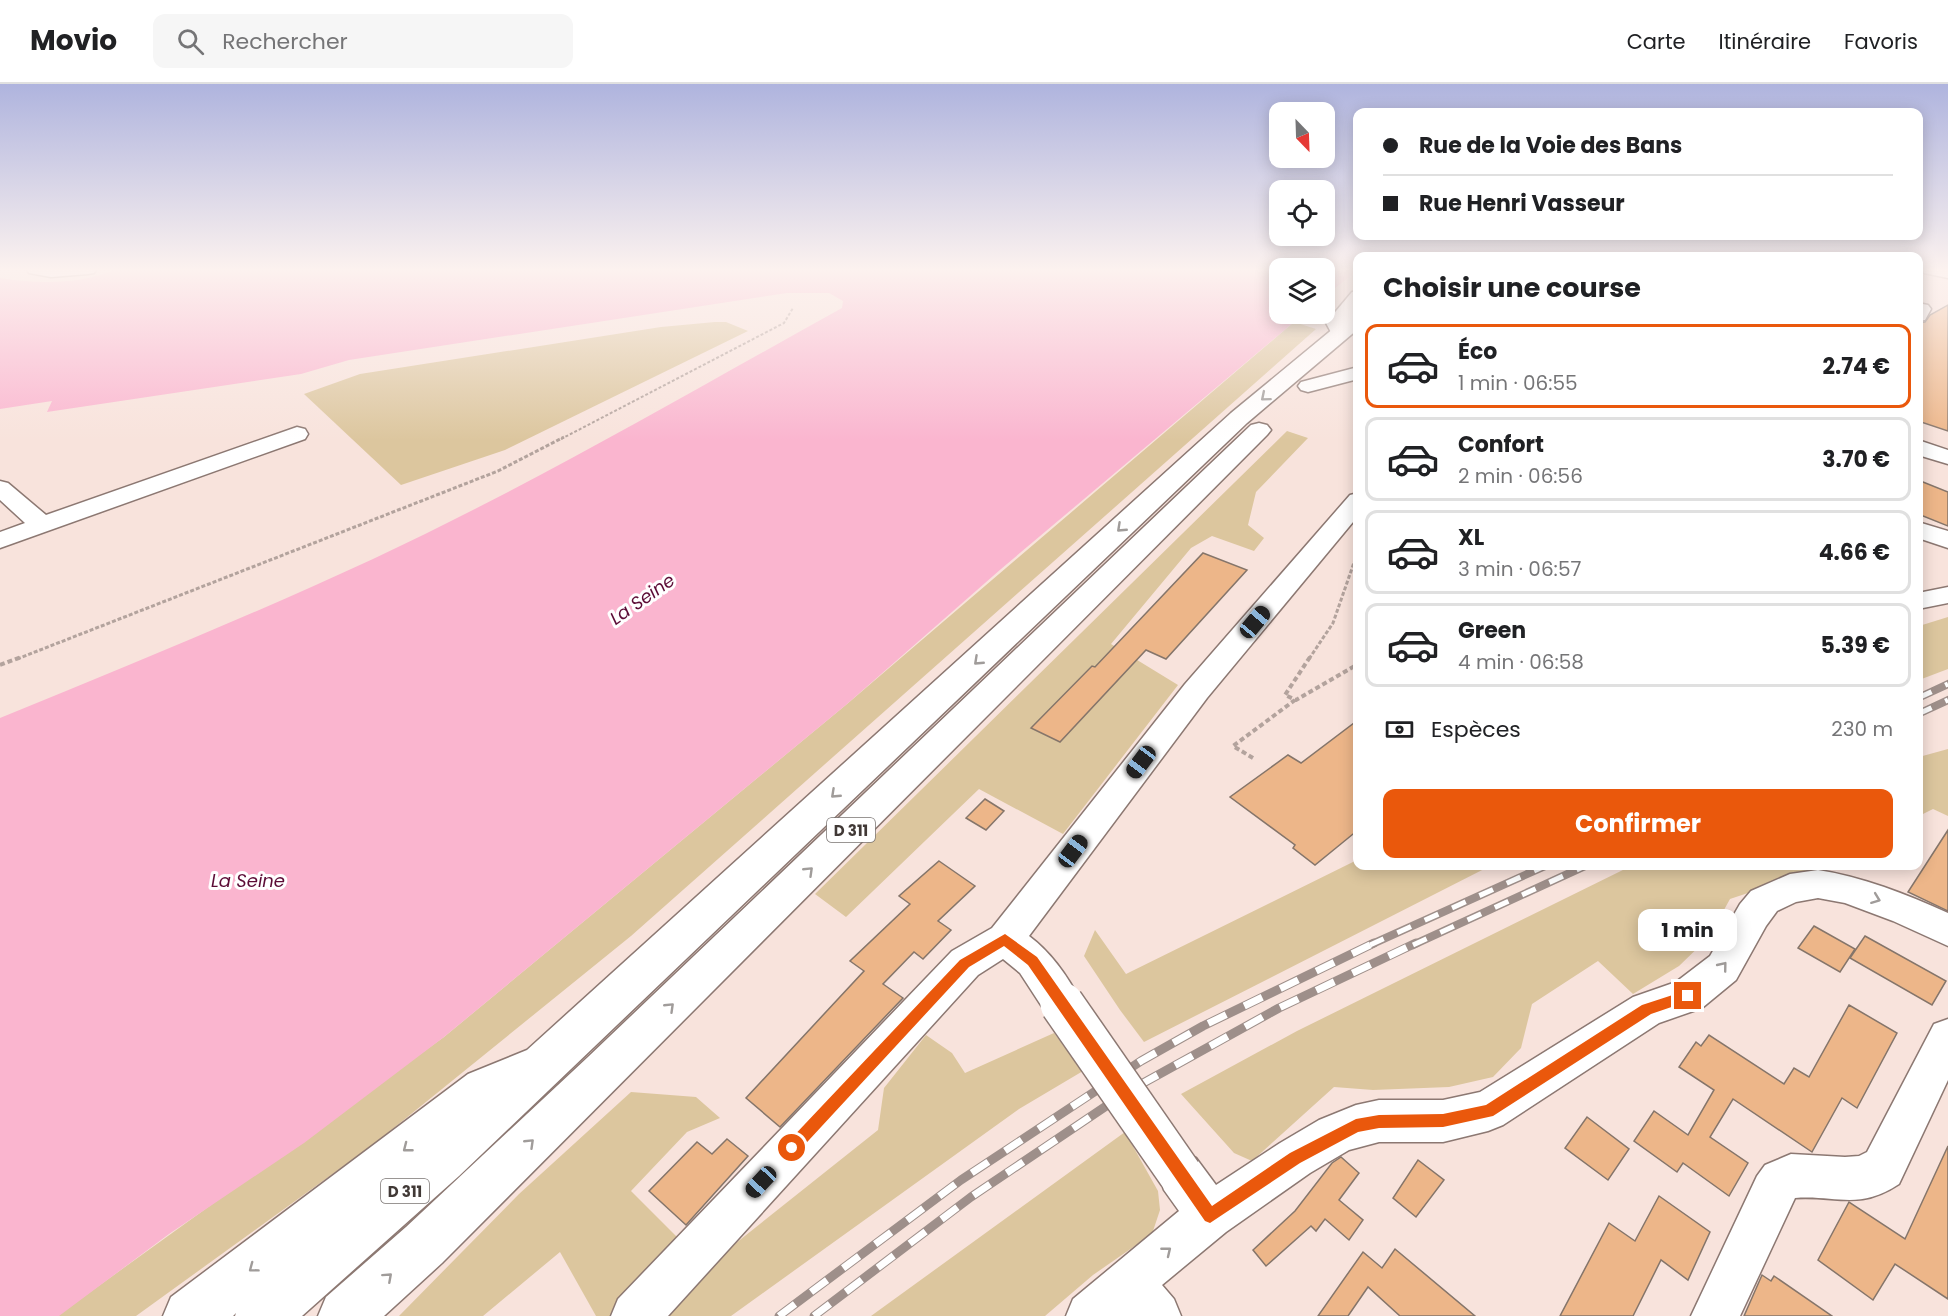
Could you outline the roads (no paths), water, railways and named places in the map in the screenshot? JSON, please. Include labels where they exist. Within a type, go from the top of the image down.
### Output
[{"type":"main road","name":"D 311","points":[[345,1316],[424,1245],[604,1072],[1229,459],[1308,386],[1352,331]]},
{"type":"main road","name":"D 311","points":[[262,1316],[442,1159],[1239,418],[1352,331]]},
{"type":"main road","points":[[190,1316],[484,1089],[545,1064]]},
{"type":"street","points":[[1308,386],[1353,374]]},
{"type":"street","points":[[0,540],[297,434]]},
{"type":"street","points":[[1923,449],[1948,457]]},
{"type":"street","points":[[0,488],[42,525]]},
{"type":"street","points":[[635,1316],[965,963],[1005,939],[1196,691],[1353,506]]},
{"type":"street","points":[[1923,531],[1948,540]]},
{"type":"street","points":[[1923,600],[1948,595]]},
{"type":"street","points":[[1090,1316],[1142,1299],[1210,1216],[1295,1158],[1356,1126],[1379,1121],[1443,1121],[1488,1111],[1647,1009],[1688,996],[1723,968],[1753,915],[1764,901],[1790,888],[1818,884],[1847,889],[1906,910],[1948,930]]},
{"type":"street","points":[[1005,939],[1032,961],[1210,1216]]},
{"type":"street","points":[[1716,1316],[1773,1192],[1783,1179],[1875,1177],[1883,1168],[1948,1037]]},
{"type":"water","name":"La Seine","points":[[0,326],[568,326],[349,360],[301,374],[47,412],[52,401],[0,409]]},
{"type":"water","name":"La Seine","points":[[809,326],[1289,326],[1001,569],[847,704],[444,1037],[304,1143],[169,1234],[59,1316],[0,1316],[0,718],[234,621],[373,559],[609,438]]},
{"type":"railway","points":[[1923,696],[1948,684]]},
{"type":"railway","points":[[1923,712],[1948,700]]},
{"type":"railway","points":[[1370,945],[1536,870]]},
{"type":"railway","points":[[1413,945],[1576,870]]},
{"type":"railway","points":[[779,1316],[961,1180],[1141,1061],[1203,1026],[1374,943]]},
{"type":"railway","points":[[814,1316],[971,1197],[1127,1092],[1279,1008],[1416,943]]}]
